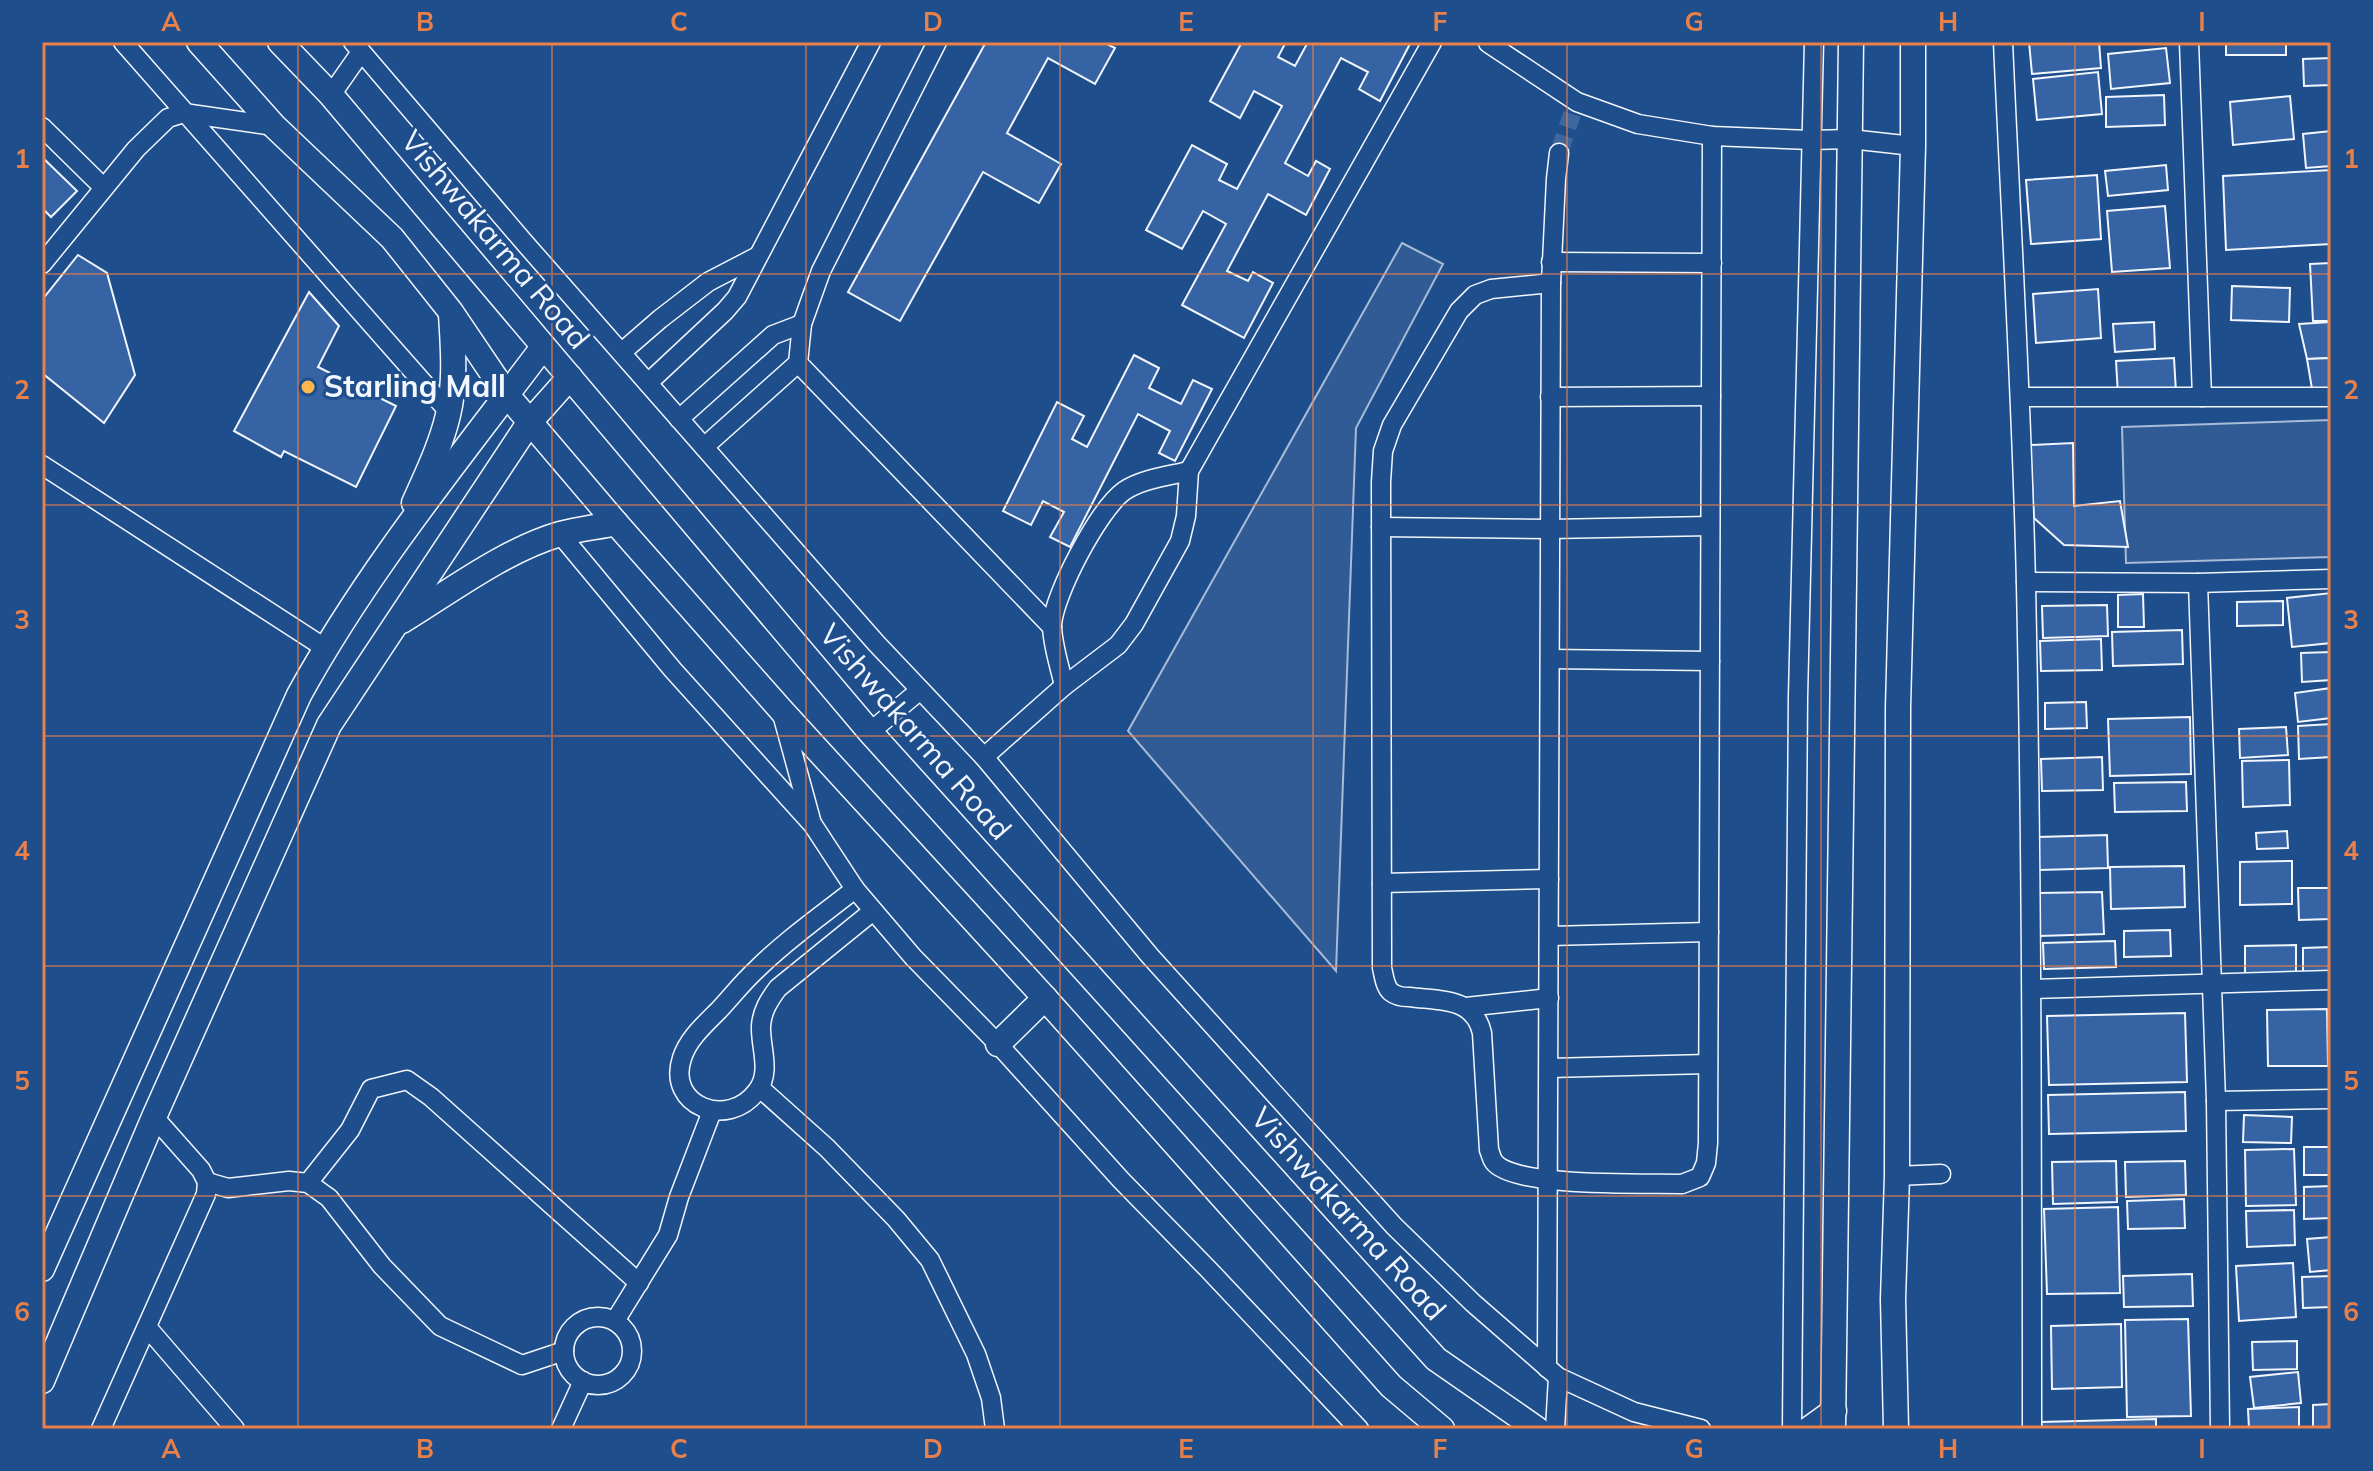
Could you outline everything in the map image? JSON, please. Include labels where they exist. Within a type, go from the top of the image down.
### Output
[{"type":"street","points":[[123,42],[176,116],[449,412]]},
{"type":"street","points":[[199,42],[274,126],[392,238],[451,312],[529,423],[616,523],[1391,1386],[1442,1429]]},
{"type":"street","name":"Vishwakarma Road","points":[[280,42],[331,95],[870,732],[1436,1359],[1537,1429]]},
{"type":"street","points":[[648,383],[737,297],[871,42]]},
{"type":"street","points":[[704,447],[798,363],[802,324],[821,271],[937,42]]},
{"type":"street","points":[[984,757],[1064,686],[1118,645],[1134,624],[1180,541],[1186,516],[1189,471],[1432,42]]},
{"type":"street","points":[[1792,1429],[1798,697],[1814,42]]},
{"type":"street","points":[[1809,1429],[1833,1420],[1851,42]]},
{"type":"street","points":[[1896,1429],[1893,1299],[1897,1176],[1898,708],[1913,42]]},
{"type":"street","points":[[2003,42],[2026,582],[2032,989],[2032,1429]]},
{"type":"street","points":[[2189,42],[2202,397]]},
{"type":"street","points":[[1488,43],[1575,108],[1638,124],[1712,136],[1850,139],[1913,146]]},
{"type":"street","points":[[331,95],[357,47],[523,241],[919,691],[984,757],[1150,956],[1394,1226],[1473,1303],[1553,1372],[1634,1412],[1701,1429]]},
{"type":"street","points":[[42,264],[152,131],[176,116],[274,126]]},
{"type":"street","points":[[42,127],[103,187]]},
{"type":"street","points":[[1551,283],[1491,289],[1475,295],[1459,311],[1392,425],[1383,451],[1382,968],[1385,984],[1391,992],[1455,1003],[1473,1011],[1480,1020],[1489,1150],[1494,1162],[1506,1170],[1549,1181],[1682,1184],[1700,1177],[1706,1163],[1708,1143],[1712,136]]},
{"type":"street","points":[[1555,1429],[1549,1181],[1550,397],[1551,262],[1559,153]]},
{"type":"street","points":[[622,352],[708,282],[758,256]]},
{"type":"street","points":[[1551,262],[1712,263]]},
{"type":"street","points":[[398,542],[441,441],[449,412],[454,363],[451,312]]},
{"type":"street","points":[[679,419],[773,335],[802,324]]},
{"type":"street","points":[[42,1269],[299,695],[325,648],[398,542],[543,347]]},
{"type":"street","points":[[798,363],[1052,627]]},
{"type":"street","points":[[42,1381],[154,1117],[329,725],[529,423],[570,377]]},
{"type":"street","points":[[1550,397],[1711,396]]},
{"type":"street","points":[[2020,397],[2331,397]]},
{"type":"street","points":[[42,465],[325,648]]},
{"type":"street","points":[[1064,686],[1052,627],[1055,606],[1072,568],[1108,507],[1125,491],[1144,482],[1189,471]]},
{"type":"street","points":[[396,624],[503,560],[560,534],[616,523]]},
{"type":"street","points":[[1381,527],[1550,529],[1710,526]]},
{"type":"street","points":[[560,534],[673,670],[813,825],[855,889],[913,957],[1359,1429]]},
{"type":"street","points":[[2026,582],[2198,583],[2331,579]]},
{"type":"street","points":[[2198,583],[2213,984],[2220,1429]]},
{"type":"street","points":[[1550,659],[1710,661]]},
{"type":"street","points":[[870,732],[919,691]]},
{"type":"street","points":[[782,711],[813,825]]},
{"type":"street","points":[[1382,883],[1549,879]]},
{"type":"street","points":[[855,889],[756,970],[692,1039],[682,1055],[678,1073],[685,1091],[698,1106],[712,1111],[730,1111],[748,1101],[760,1088],[765,1066],[761,1027],[763,1010],[770,999],[778,988],[873,911]]},
{"type":"street","points":[[1549,936],[1709,932]]},
{"type":"street","points":[[2032,989],[2331,980]]},
{"type":"street","points":[[998,1044],[1045,998]]},
{"type":"street","points":[[1466,1007],[1549,998]]},
{"type":"street","points":[[1549,1068],[1708,1064]]},
{"type":"street","points":[[308,1183],[350,1130],[371,1089],[407,1080],[431,1097],[639,1283]]},
{"type":"street","points":[[760,1088],[847,1168],[930,1260],[976,1354],[991,1398],[995,1429]]},
{"type":"street","points":[[2216,1101],[2331,1099]]},
{"type":"street","points":[[615,1321],[672,1224],[675,1207],[712,1111]]},
{"type":"street","points":[[101,1429],[206,1194],[207,1182],[201,1170],[154,1117]]},
{"type":"street","points":[[1897,1176],[1941,1174]]},
{"type":"street","points":[[207,1182],[228,1188],[289,1181],[308,1183],[329,1198],[382,1266],[440,1326],[522,1365],[564,1351]]},
{"type":"street","points":[[603,1318],[615,1321],[629,1337],[631,1358],[621,1377],[601,1385],[583,1381],[572,1372],[564,1351],[566,1340],[580,1322],[603,1318]]},
{"type":"street","points":[[147,1327],[235,1429]]},
{"type":"street","points":[[561,1429],[583,1381]]},
{"type":"shaded area","points":[[1402,243],[1443,264],[1356,428],[1336,971],[1128,731]]},
{"type":"shaded area","points":[[2331,420],[2331,557],[2126,563],[2122,427]]},
{"type":"building","points":[[986,42],[1103,42],[1115,48],[1095,84],[1048,58],[1007,133],[1061,164],[1039,203],[983,172],[900,321],[848,292]]},
{"type":"building","points":[[1242,42],[1286,42],[1278,57],[1295,66],[1308,42],[1411,42],[1380,101],[1359,89],[1368,72],[1341,58],[1285,163],[1308,176],[1316,161],[1330,169],[1306,215],[1268,194],[1227,271],[1248,281],[1253,272],[1273,283],[1244,338],[1182,305],[1226,224],[1203,211],[1182,249],[1146,230],[1192,145],[1227,164],[1219,180],[1237,189],[1282,106],[1254,91],[1240,118],[1210,101]]},
{"type":"building","points":[[2029,42],[2099,42],[2101,68],[2032,74]]},
{"type":"building","points":[[2226,42],[2286,42],[2286,55],[2226,55]]},
{"type":"building","points":[[2166,48],[2170,83],[2111,89],[2108,54]]},
{"type":"building","points":[[2331,58],[2331,85],[2304,86],[2303,59]]},
{"type":"building","points":[[2098,72],[2102,114],[2037,120],[2033,79]]},
{"type":"building","points":[[2164,95],[2165,125],[2106,127],[2106,97]]},
{"type":"building","points":[[2290,96],[2294,139],[2233,145],[2230,102]]},
{"type":"building","points":[[2331,131],[2331,166],[2306,168],[2303,134]]},
{"type":"building","points":[[42,157],[77,191],[51,217],[42,208]]},
{"type":"building","points":[[2166,165],[2168,190],[2108,196],[2105,171]]},
{"type":"building","points":[[2331,170],[2331,244],[2226,250],[2223,176]]},
{"type":"building","points":[[2097,175],[2101,239],[2031,244],[2026,180]]},
{"type":"building","points":[[2165,206],[2170,268],[2112,272],[2107,211]]},
{"type":"building","points":[[78,255],[107,273],[135,375],[104,423],[42,373],[42,300]]},
{"type":"building","points":[[2331,263],[2331,321],[2313,321],[2310,264]]},
{"type":"building","points":[[2232,286],[2290,288],[2289,322],[2231,320]]},
{"type":"building","points":[[2098,289],[2101,338],[2036,343],[2033,294]]},
{"type":"building","name":"Starling Mall","points":[[309,292],[339,326],[318,367],[396,406],[356,487],[284,451],[281,457],[234,431]]},
{"type":"building","points":[[2154,322],[2155,349],[2115,352],[2113,324]]},
{"type":"building","points":[[2331,322],[2331,358],[2307,359],[2299,324]]},
{"type":"building","points":[[1134,355],[1159,368],[1149,388],[1181,404],[1193,380],[1212,389],[1175,461],[1159,453],[1170,431],[1138,414],[1070,547],[1050,537],[1064,512],[1043,501],[1031,525],[1003,511],[1057,402],[1084,416],[1072,439],[1087,447]]},
{"type":"building","points":[[2174,358],[2176,392],[2118,395],[2116,361]]},
{"type":"building","points":[[2331,358],[2331,393],[2313,395],[2307,359]]},
{"type":"building","points":[[2073,443],[2074,506],[2120,501],[2128,547],[2064,545],[2034,518],[2030,445]]},
{"type":"building","points":[[2331,593],[2331,643],[2292,647],[2287,598]]},
{"type":"building","points":[[2143,594],[2144,627],[2118,627],[2118,595]]},
{"type":"building","points":[[2283,601],[2283,625],[2237,626],[2237,602]]},
{"type":"building","points":[[2107,605],[2108,636],[2043,638],[2042,606]]},
{"type":"building","points":[[2182,630],[2183,664],[2113,666],[2112,632]]},
{"type":"building","points":[[2101,639],[2102,670],[2041,671],[2040,641]]},
{"type":"building","points":[[2331,652],[2331,680],[2302,682],[2301,653]]},
{"type":"building","points":[[2331,688],[2331,718],[2298,722],[2295,693]]},
{"type":"building","points":[[2086,702],[2087,728],[2045,729],[2045,703]]},
{"type":"building","points":[[2190,717],[2191,774],[2110,776],[2108,719]]},
{"type":"building","points":[[2331,724],[2331,757],[2299,759],[2298,726]]},
{"type":"building","points":[[2286,727],[2288,755],[2240,758],[2239,729]]},
{"type":"building","points":[[2102,757],[2103,790],[2042,791],[2041,759]]},
{"type":"building","points":[[2289,760],[2290,805],[2243,807],[2242,761]]},
{"type":"building","points":[[2186,782],[2187,811],[2115,812],[2114,783]]},
{"type":"building","points":[[2287,831],[2288,848],[2257,849],[2256,833]]},
{"type":"building","points":[[2107,835],[2108,868],[2039,870],[2038,837]]},
{"type":"building","points":[[2292,861],[2292,904],[2240,905],[2240,862]]},
{"type":"building","points":[[2184,866],[2185,907],[2111,909],[2110,867]]},
{"type":"building","points":[[2298,888],[2331,888],[2331,919],[2299,920]]},
{"type":"building","points":[[2102,892],[2104,934],[2039,936],[2038,893]]},
{"type":"building","points":[[2170,930],[2171,956],[2124,957],[2124,931]]},
{"type":"building","points":[[2115,941],[2116,967],[2044,969],[2043,943]]},
{"type":"building","points":[[2296,945],[2296,977],[2245,977],[2245,946]]},
{"type":"building","points":[[2331,947],[2331,978],[2303,978],[2303,948]]},
{"type":"building","points":[[2327,1009],[2328,1066],[2268,1066],[2267,1010]]},
{"type":"building","points":[[2185,1013],[2187,1082],[2049,1085],[2047,1016]]},
{"type":"building","points":[[2185,1092],[2186,1131],[2049,1134],[2048,1095]]},
{"type":"building","points":[[2244,1115],[2292,1117],[2291,1143],[2243,1142]]},
{"type":"building","points":[[2304,1147],[2331,1147],[2331,1175],[2304,1175]]},
{"type":"building","points":[[2294,1149],[2296,1205],[2246,1206],[2245,1150]]},
{"type":"building","points":[[2116,1161],[2117,1202],[2053,1204],[2052,1162]]},
{"type":"building","points":[[2185,1161],[2186,1195],[2126,1197],[2125,1162]]},
{"type":"building","points":[[2331,1186],[2331,1218],[2304,1219],[2304,1187]]},
{"type":"building","points":[[2184,1199],[2185,1228],[2128,1229],[2127,1201]]},
{"type":"building","points":[[2118,1207],[2120,1293],[2047,1294],[2044,1209]]},
{"type":"building","points":[[2294,1210],[2295,1245],[2247,1247],[2246,1211]]},
{"type":"building","points":[[2331,1237],[2331,1270],[2310,1272],[2307,1239]]},
{"type":"building","points":[[2293,1263],[2296,1317],[2239,1321],[2236,1266]]},
{"type":"building","points":[[2192,1274],[2193,1306],[2124,1307],[2123,1276]]},
{"type":"building","points":[[2331,1276],[2331,1307],[2303,1308],[2302,1277]]},
{"type":"building","points":[[2188,1319],[2191,1416],[2127,1417],[2125,1320]]},
{"type":"building","points":[[2121,1324],[2122,1387],[2052,1389],[2051,1326]]},
{"type":"building","points":[[2297,1341],[2297,1369],[2253,1370],[2252,1342]]},
{"type":"building","points":[[2298,1372],[2301,1403],[2254,1408],[2250,1377]]},
{"type":"building","points":[[2331,1404],[2331,1429],[2313,1429],[2313,1405]]},
{"type":"building","points":[[2299,1407],[2299,1429],[2249,1429],[2248,1409]]},
{"type":"building","points":[[2156,1419],[2156,1429],[2042,1429],[2041,1422]]},
{"type":"tunnel","points":[[1559,153],[1572,114]]},
{"type":"place","name":"Starling Mall","points":[[308,387]]}]
